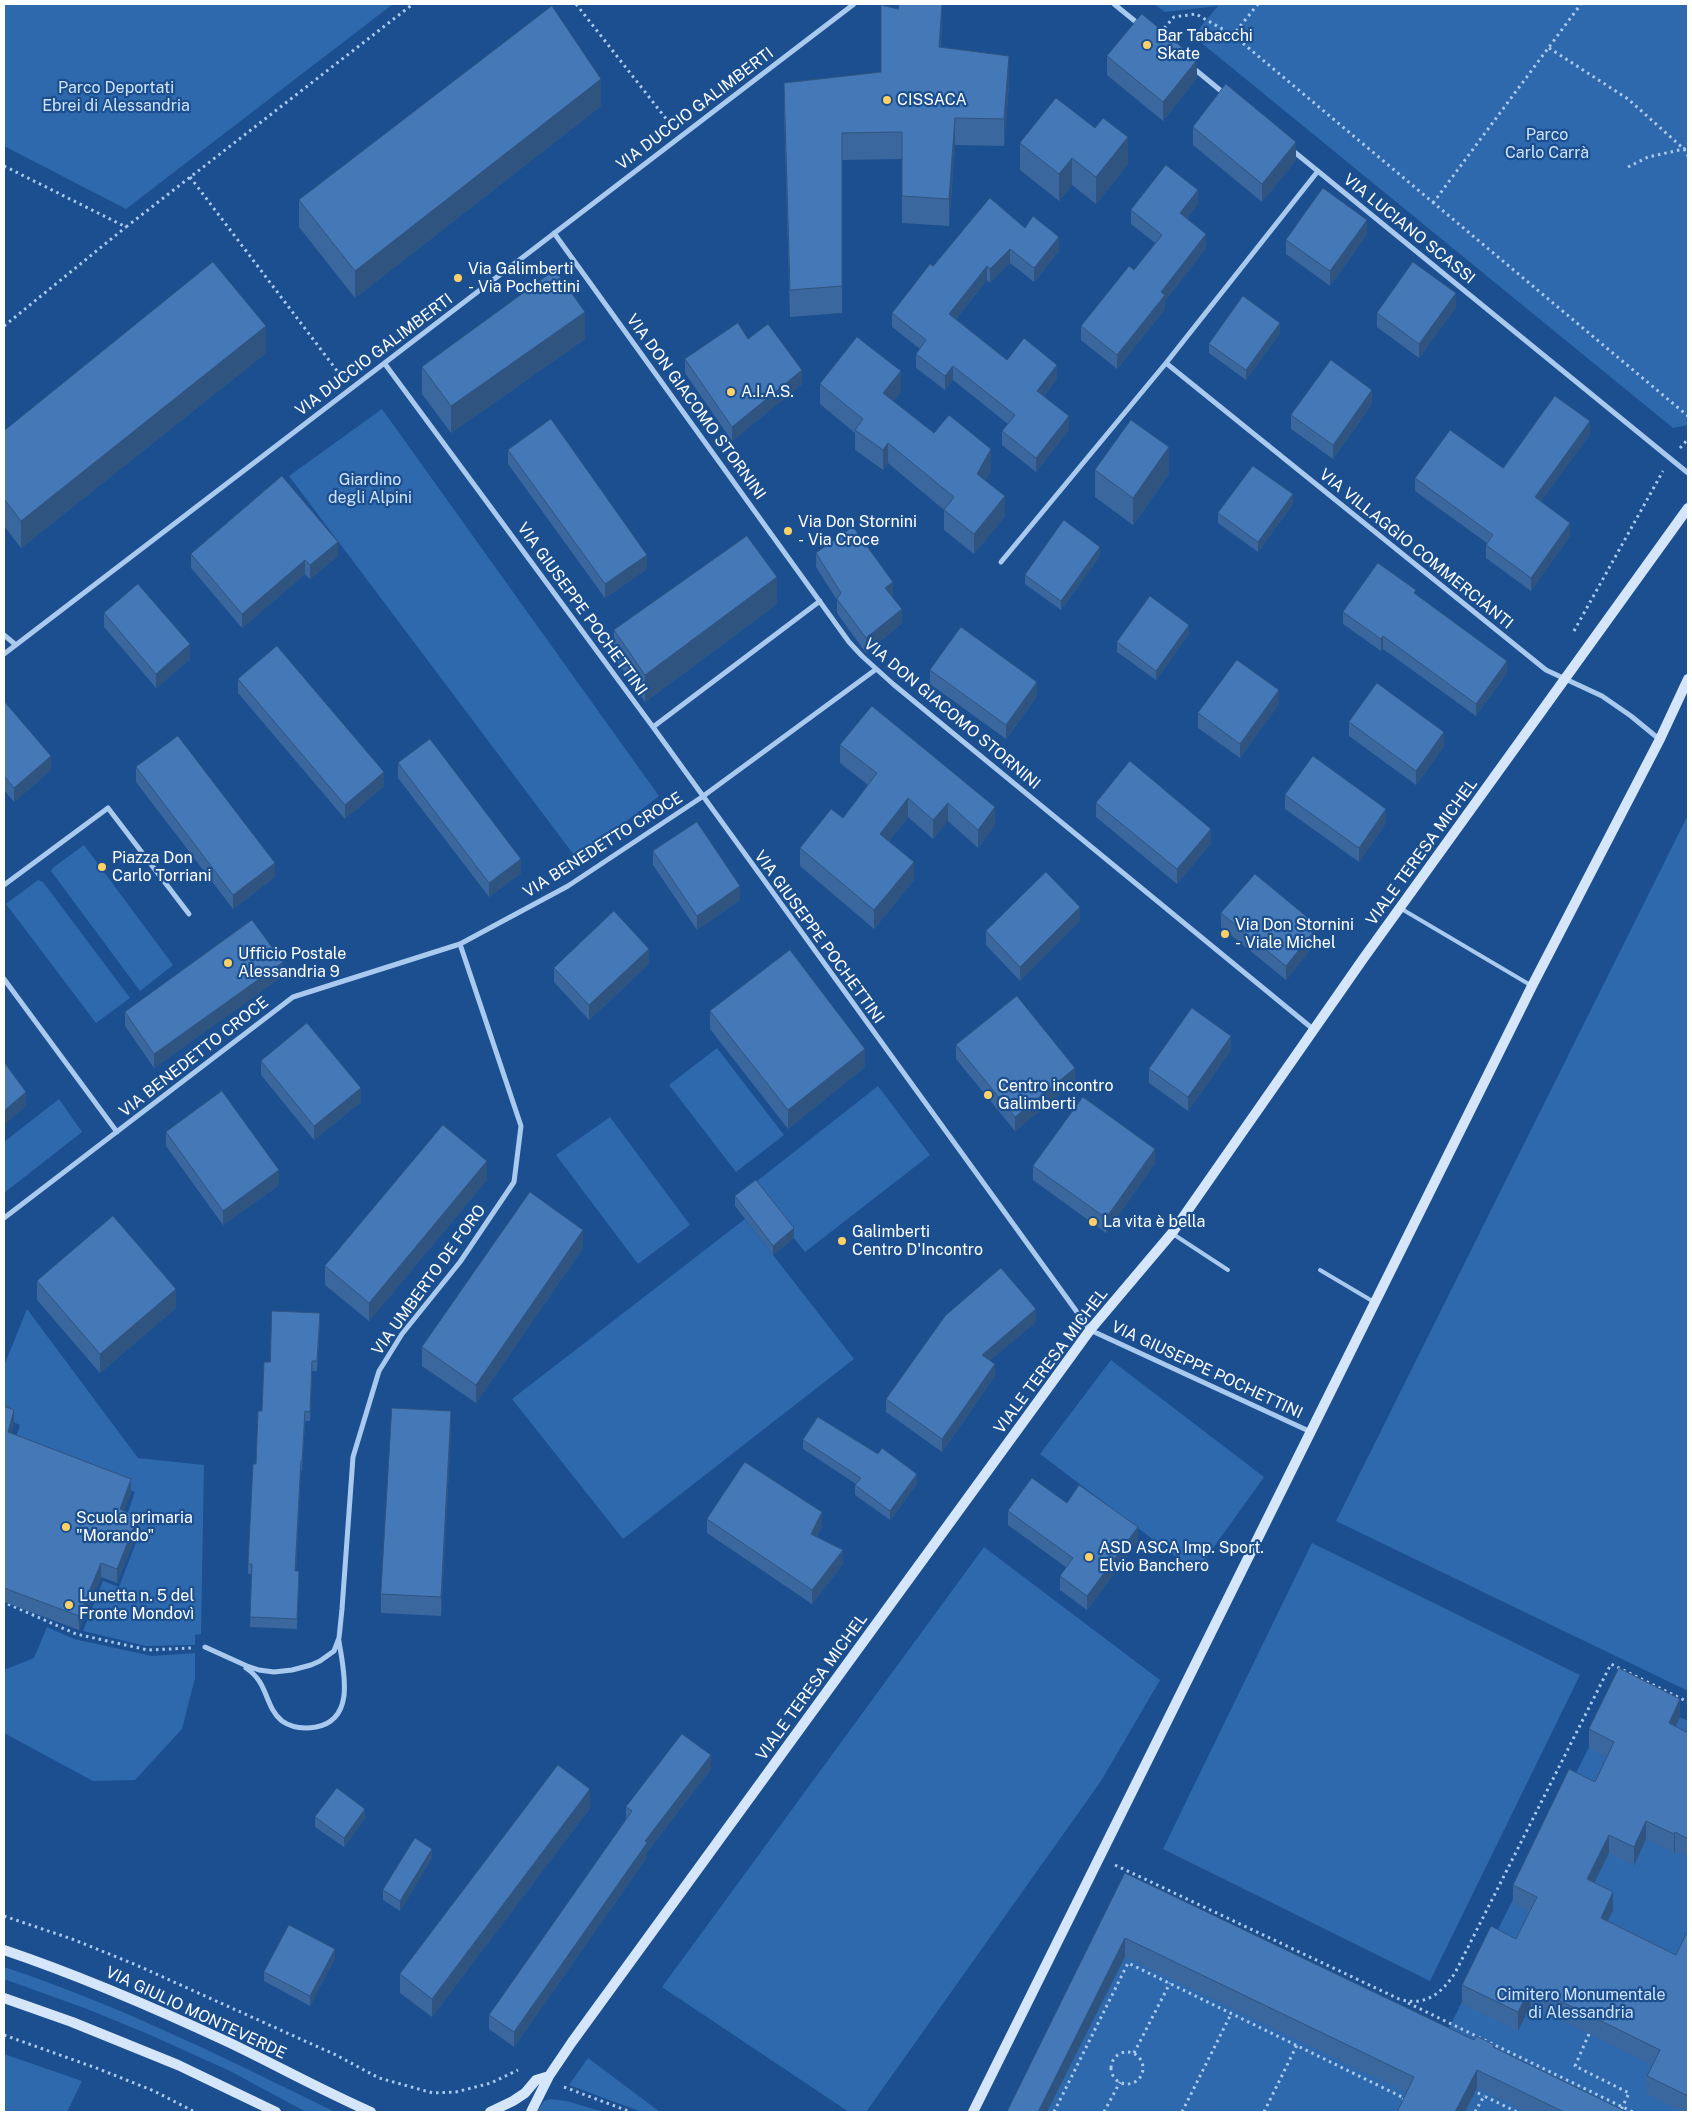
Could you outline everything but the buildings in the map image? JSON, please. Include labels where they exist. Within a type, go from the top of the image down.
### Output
[{"type":"street","name":"VIA DUCCIO GALIMBERTI","points":[[4,654],[854,4]]},
{"type":"street","points":[[1114,4],[1155,38]]},
{"type":"street","points":[[1185,62],[1229,98]]},
{"type":"street","name":"VIA LUCIANO SCASSI","points":[[1288,146],[1688,474]]},
{"type":"street","points":[[1001,562],[1166,363],[1318,171]]},
{"type":"street","name":"VIA DON GIACOMO STORNINI","points":[[554,233],[849,642],[875,670],[1313,1029]]},
{"type":"street","name":"VIA VILLAGGIO COMMERCIANTI","points":[[1166,363],[1546,670],[1602,696],[1660,739]]},
{"type":"street","name":"VIA GIUSEPPE POCHETTINI","points":[[385,364],[653,727],[1090,1330],[1311,1432]]},
{"type":"street","name":"VIALE TERESA MICHEL","points":[[531,2112],[549,2076],[1090,1330],[1172,1233],[1313,1029],[1688,508]]},
{"type":"street","points":[[653,727],[820,602]]},
{"type":"street","points":[[4,634],[16,645]]},
{"type":"street","name":"VIA BENEDETTO CROCE","points":[[4,1218],[293,997],[460,944],[568,886],[702,797],[875,670]]},
{"type":"street","points":[[973,2112],[1374,1302],[1532,986],[1660,739],[1688,679]]},
{"type":"street","points":[[4,885],[108,808],[189,914]]},
{"type":"street","name":"VIA UMBERTO DE FORO","points":[[206,1647],[266,1672],[292,1670],[320,1662],[334,1651],[339,1638],[353,1457],[379,1372],[402,1334],[460,1262],[514,1182],[521,1126],[460,944]]},
{"type":"street","points":[[4,979],[117,1132]]},
{"type":"street","points":[[233,1659],[253,1673],[261,1682],[274,1712],[283,1721],[294,1727],[307,1729],[319,1726],[330,1720],[339,1711],[344,1700],[344,1672],[339,1638]]},
{"type":"street","name":"VIA GIULIO MONTEVERDE","points":[[4,1950],[149,2006],[228,2042],[371,2112]]},
{"type":"street","points":[[4,1998],[72,2022],[178,2065],[276,2112]]},
{"type":"street","points":[[490,2112],[525,2093],[536,2080],[549,2076]]},
{"type":"lane","points":[[1400,908],[1532,986]]},
{"type":"lane","points":[[1172,1233],[1228,1270]]},
{"type":"lane","points":[[1320,1270],[1374,1302]]},
{"type":"path","points":[[4,326],[126,227],[413,4]]},
{"type":"path","points":[[576,4],[680,136]]},
{"type":"path","points":[[1233,35],[1258,4]]},
{"type":"path","points":[[1433,204],[1581,4]]},
{"type":"path","points":[[1155,38],[1174,17],[1196,14],[1233,35],[1688,416]]},
{"type":"path","points":[[1549,48],[1628,99],[1684,149],[1688,156]]},
{"type":"path","points":[[1628,167],[1648,157],[1684,149],[1688,144]]},
{"type":"path","points":[[4,166],[126,227]]},
{"type":"path","points":[[190,177],[351,388]]},
{"type":"path","points":[[1570,638],[1670,459],[1688,439]]},
{"type":"path","points":[[8,1604],[76,1634],[148,1650],[206,1647]]},
{"type":"path","points":[[1399,1999],[1417,2002],[1431,1998],[1444,1988],[1455,1973],[1610,1664],[1688,1702]]},
{"type":"path","points":[[1110,1863],[1634,2112]]},
{"type":"path","points":[[4,1916],[65,1936],[134,1964],[336,2056],[379,2078],[433,2093],[456,2092],[491,2084],[522,2067]]},
{"type":"path","points":[[1054,2112],[1128,1963],[1404,2098]]},
{"type":"path","points":[[1134,2053],[1170,1983]]},
{"type":"path","points":[[1182,2112],[1231,2014]]},
{"type":"path","points":[[1589,2034],[1575,2066],[1629,2093],[1620,2112]]},
{"type":"path","points":[[4,2035],[99,2069],[195,2112]]},
{"type":"path","points":[[1264,2112],[1297,2046]]},
{"type":"path","points":[[1120,2053],[1134,2053],[1143,2065],[1142,2075],[1130,2084],[1120,2082],[1112,2075],[1112,2060],[1120,2053]]},
{"type":"path","points":[[549,2076],[568,2089],[630,2112]]},
{"type":"path","points":[[1104,2112],[1120,2082]]},
{"type":"path","points":[[1469,2088],[1517,2112]]},
{"type":"path","points":[[1401,2105],[1407,2092]]},
{"type":"path","points":[[1475,2112],[1484,2096]]},
{"type":"green space","name":"Parco Deportati Ebrei di Alessandria","points":[[4,4],[393,4],[126,209],[4,146]]},
{"type":"green space","name":"Parco Carlo Carrà","points":[[1154,4],[1688,4],[1688,425],[1673,428],[1193,36],[1218,6],[1165,12]]},
{"type":"green space","name":"Giardino degli Alpini","points":[[382,409],[659,796],[577,859],[289,476]]},
{"type":"green space","points":[[1688,815],[1688,1691],[1336,1521]]},
{"type":"green space","points":[[84,845],[173,965],[140,991],[51,871]]},
{"type":"green space","points":[[38,880],[43,882],[130,998],[96,1023],[6,904]]},
{"type":"green space","points":[[717,1048],[784,1135],[736,1172],[669,1085]]},
{"type":"green space","points":[[878,1086],[930,1155],[805,1252],[752,1185]]},
{"type":"green space","points":[[59,1099],[82,1132],[4,1193],[4,1142]]},
{"type":"green space","points":[[610,1117],[690,1225],[638,1264],[556,1155]]},
{"type":"green space","points":[[745,1219],[854,1359],[623,1539],[512,1399]]},
{"type":"green space","points":[[27,1309],[138,1458],[204,1465],[201,1634],[195,1635],[195,1645],[146,1646],[83,1631],[103,1581],[119,1587],[141,1529],[125,1521],[135,1492],[13,1445],[20,1425],[4,1418],[4,1366]]},
{"type":"green space","points":[[1111,1360],[1264,1477],[1196,1572],[1040,1454]]},
{"type":"green space","points":[[1312,1543],[1580,1675],[1430,1981],[1163,1849]]},
{"type":"green space","points":[[984,1547],[1160,1680],[1101,1781],[866,2112],[849,2112],[662,1987]]},
{"type":"green space","points":[[47,1627],[74,1639],[152,1656],[195,1653],[195,1678],[182,1729],[135,1780],[93,1781],[4,1733],[4,1670],[34,1658]]},
{"type":"green space","name":"Cimitero Monumentale di Alessandria","points":[[1619,1687],[1688,1721],[1688,2112],[1017,2112],[1125,1891],[1442,2042]]},
{"type":"green space","points":[[4,1967],[89,1998],[131,2016],[335,2112],[306,2112],[230,2071],[148,2034],[87,2009],[4,1979]]},
{"type":"green space","points":[[4,2054],[82,2081],[67,2112],[4,2112]]},
{"type":"green space","points":[[588,2058],[660,2112],[642,2112],[569,2085]]},
{"type":"green space","points":[[550,2099],[566,2101],[604,2112],[537,2112],[544,2101]]},
{"type":"place","name":"Bar Tabacchi Skate","points":[[1147,45]]},
{"type":"place","name":"CISSACA","points":[[887,100]]},
{"type":"place","name":"Via Galimberti - Via Pochettini","points":[[458,278]]},
{"type":"place","name":"A.I.A.S.","points":[[731,392]]},
{"type":"place","name":"Via Don Stornini - Via Croce","points":[[788,531]]},
{"type":"place","name":"Piazza Don Carlo Torriani","points":[[102,867]]},
{"type":"place","name":"Via Don Stornini - Viale Michel","points":[[1225,934]]},
{"type":"place","name":"Ufficio Postale Alessandria 9","points":[[228,963]]},
{"type":"place","name":"Centro incontro Galimberti","points":[[988,1095]]},
{"type":"place","name":"La vita è bella","points":[[1093,1222]]},
{"type":"place","name":"Galimberti Centro D'Incontro","points":[[842,1241]]},
{"type":"place","name":"Scuola primaria \"Morando\"","points":[[66,1527]]},
{"type":"place","name":"ASD ASCA Imp. Sport. Elvio Banchero","points":[[1089,1557]]},
{"type":"place","name":"Lunetta n. 5 del Fronte Mondovì","points":[[69,1605]]}]
